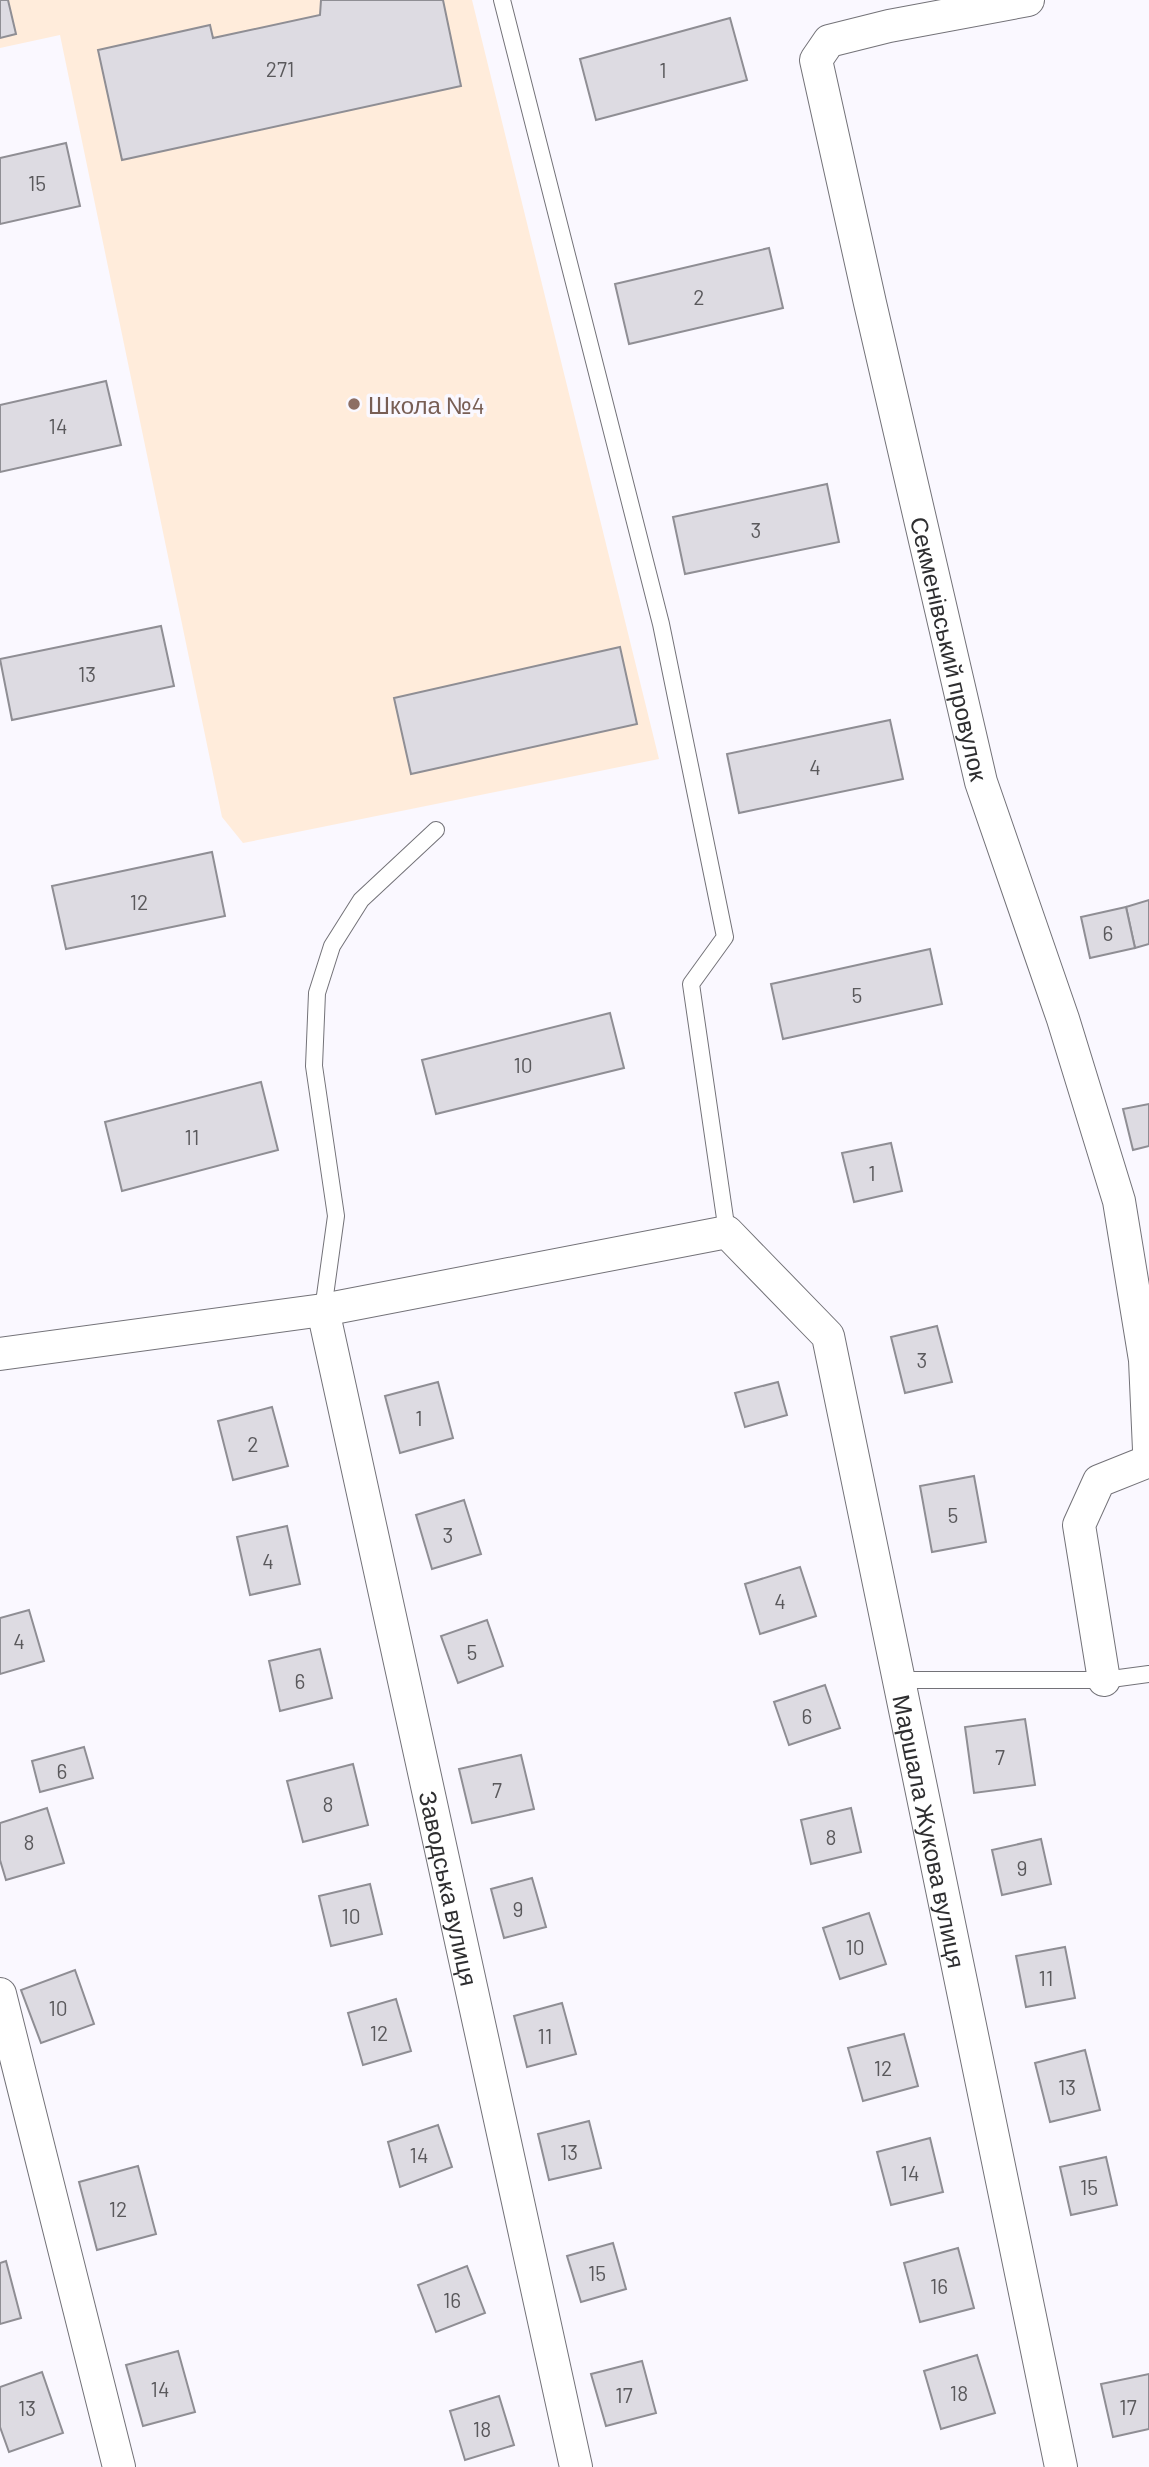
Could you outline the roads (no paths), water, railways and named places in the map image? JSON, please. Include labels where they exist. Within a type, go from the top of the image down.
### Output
[{"type":"street","name":"Секменівський провулок","points":[[1028,0],[889,26],[829,41],[816,60],[981,782],[1063,1019],[1119,1202],[1145,1360],[1149,1450]]},
{"type":"street","points":[[0,1354],[323,1310],[727,1231]]},
{"type":"street","name":"Маршала Жукова вулиця","points":[[727,1231],[828,1336],[1061,2467]]},
{"type":"street","name":"Заводська вулиця","points":[[323,1310],[576,2467]]},
{"type":"street","points":[[1104,1681],[1079,1525],[1098,1480],[1149,1461]]},
{"type":"street","points":[[0,1994],[119,2467]]},
{"type":"lane","points":[[502,0],[662,624],[725,937],[691,984],[727,1231]]},
{"type":"lane","points":[[323,1310],[336,1216],[314,1066],[317,993],[332,946],[361,900],[436,830]]},
{"type":"lane","points":[[899,1681],[1104,1681],[1149,1674]]},
{"type":"place","name":"Школа №4","points":[[354,404]]}]
